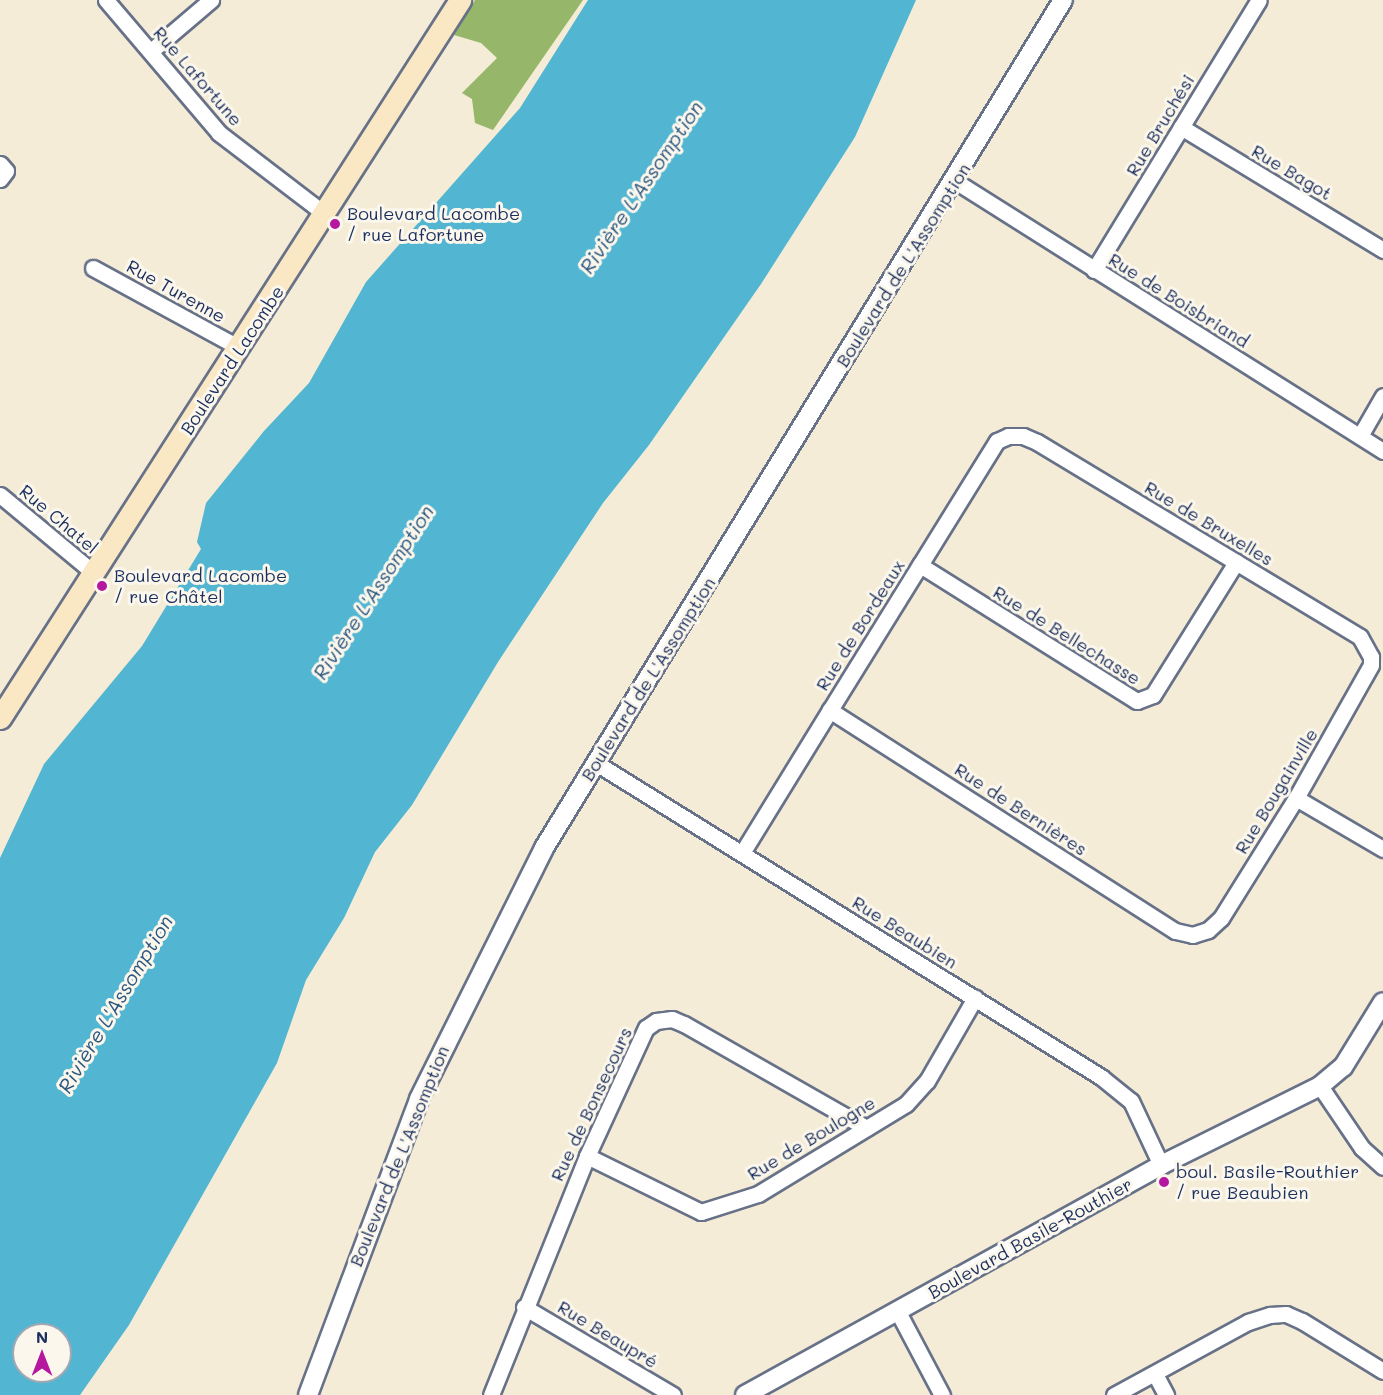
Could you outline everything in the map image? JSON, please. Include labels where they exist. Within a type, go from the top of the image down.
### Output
[{"type":"main road","name":"Boulevard Lacombe","points":[[0,718],[240,348],[460,0]]},
{"type":"street","name":"Rue Lafortune","points":[[106,0],[219,133],[325,214]]},
{"type":"street","points":[[151,51],[211,0]]},
{"type":"street","name":"Boulevard de L'Assomption","points":[[308,1395],[441,1049],[544,848],[955,181],[1063,0]]},
{"type":"street","name":"Rue Bruchési","points":[[1094,270],[1259,0]]},
{"type":"street","name":"Rue Bagot","points":[[1181,127],[1383,250]]},
{"type":"street","points":[[0,164],[6,171],[0,179]]},
{"type":"street","name":"Rue de Boisbriand","points":[[955,181],[1383,451]]},
{"type":"street","name":"Rue Turenne","points":[[93,268],[240,348]]},
{"type":"street","points":[[1360,436],[1383,396]]},
{"type":"street","name":"Rue de Bordeaux","points":[[741,853],[998,441],[1008,435],[1023,436]]},
{"type":"street","name":"Rue de Bruxelles","points":[[1023,436],[1360,637],[1370,650]]},
{"type":"street","name":"Rue Chatel","points":[[0,495],[94,573]]},
{"type":"street","name":"Rue de Bellechasse","points":[[920,566],[1137,701],[1153,695],[1236,562]]},
{"type":"street","name":"Rue Bougainville","points":[[1193,935],[1208,930],[1221,918],[1296,798],[1371,665],[1370,650]]},
{"type":"street","name":"Rue de Bernières","points":[[830,710],[1175,932],[1193,935]]},
{"type":"street","name":"Rue Beaubien","points":[[596,763],[1101,1077],[1131,1101],[1161,1165]]},
{"type":"street","points":[[1296,798],[1383,849]]},
{"type":"street","name":"Rue de Boulogne","points":[[586,1156],[700,1212],[758,1194],[906,1104],[927,1081],[975,998]]},
{"type":"street","name":"Boulevard Basile-Routhier","points":[[745,1395],[1161,1165],[1320,1086],[1343,1067],[1383,1002]]},
{"type":"street","name":"Rue de Bonsecours","points":[[491,1395],[524,1307],[586,1156],[646,1028],[656,1021],[672,1019],[684,1024],[866,1128]]},
{"type":"street","points":[[1320,1086],[1358,1143],[1383,1167]]},
{"type":"street","name":"Rue Beaupré","points":[[524,1307],[673,1395]]},
{"type":"street","points":[[898,1312],[942,1395]]},
{"type":"street","points":[[1114,1395],[1248,1322],[1286,1314],[1383,1371]]},
{"type":"street","points":[[1155,1374],[1166,1395]]},
{"type":"green space","points":[[475,0],[583,0],[493,130],[475,123],[472,99],[462,93],[497,58],[481,43],[454,35]]},
{"type":"water","name":"Rivière L'Assomption","points":[[588,0],[916,0],[855,137],[761,284],[649,445],[603,503],[498,662],[412,805],[375,852],[344,918],[306,980],[277,1063],[129,1325],[80,1395],[0,1395],[0,858],[44,764],[142,646],[201,549],[197,542],[206,503],[264,431],[309,383],[366,282],[520,108]]},
{"type":"place","name":"Boulevard Lacombe / rue Lafortune","points":[[335,224]]},
{"type":"place","name":"Boulevard Lacombe / rue Châtel","points":[[102,586]]},
{"type":"place","name":"boul. Basile-Routhier / rue Beaubien","points":[[1164,1182]]}]
